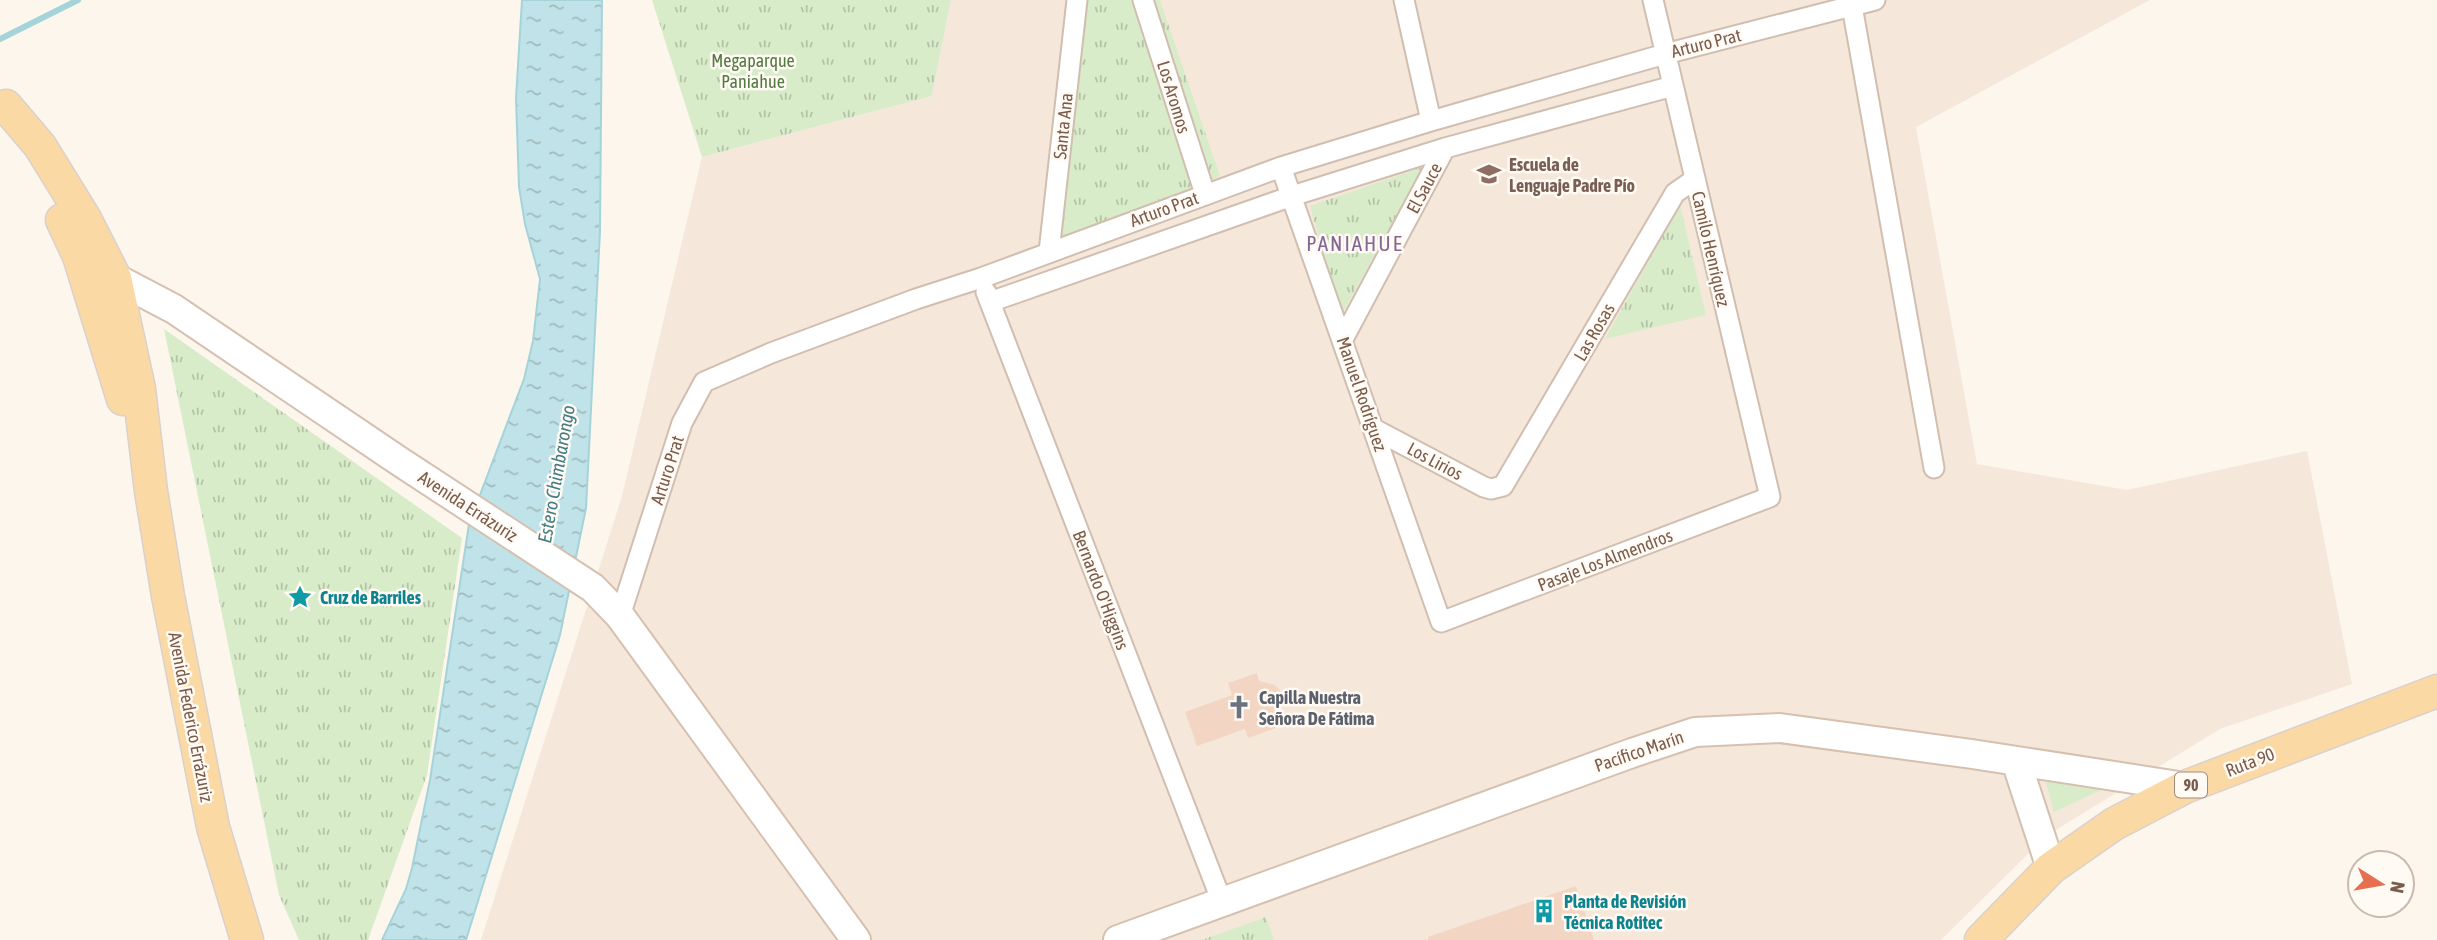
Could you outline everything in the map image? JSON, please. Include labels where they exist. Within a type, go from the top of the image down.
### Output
[{"type":"main road","name":"Avenida Federico Errázuriz","points":[[3,101],[79,256],[151,491]]},
{"type":"main road","name":"Avenida Federico Errázuriz","points":[[3,101],[40,146],[85,219],[115,278],[139,388],[167,596],[213,827],[247,940]]},
{"type":"main road","points":[[79,256],[115,278]]},
{"type":"main road","name":"Ruta 90","points":[[1981,940],[2051,869],[2115,824],[2185,787],[2437,691]]},
{"type":"street","name":"Santa Ana","points":[[1049,252],[1077,0]]},
{"type":"street","name":"Los Aromos","points":[[1143,0],[1205,194]]},
{"type":"street","points":[[1404,0],[1431,121]]},
{"type":"street","name":"Camilo Henríquez","points":[[1653,0],[1770,497]]},
{"type":"street","name":"Arturo Prat","points":[[620,616],[682,423],[704,382],[771,353],[1281,167],[1665,54],[1875,0]]},
{"type":"street","points":[[1852,6],[1934,468]]},
{"type":"street","name":"Arturo Prat","points":[[990,302],[1292,196],[1445,148],[1673,86]]},
{"type":"street","name":"El Sauce","points":[[1343,339],[1445,148]]},
{"type":"street","name":"Manuel Rodríguez","points":[[1281,167],[1441,622]]},
{"type":"street","name":"Las Rosas","points":[[1497,489],[1507,481],[1675,193],[1695,179]]},
{"type":"street","name":"Avenida Errázuriz","points":[[115,278],[174,309],[593,588],[620,616],[856,940]]},
{"type":"street","name":"Bernardo O'Higgins","points":[[981,278],[1222,902]]},
{"type":"street","name":"Los Lirios","points":[[1374,429],[1484,486],[1497,489]]},
{"type":"street","name":"Pasaje Los Almendros","points":[[1441,622],[1770,497]]},
{"type":"street","name":"Pacífico Marín","points":[[1118,940],[1695,732],[1780,728],[2185,787]]},
{"type":"street","points":[[2016,761],[2051,869]]},
{"type":"shaded area","points":[[951,0],[2150,0],[1916,127],[1977,464],[2127,490],[2307,451],[2352,684],[2220,729],[2046,836],[1941,940],[481,940],[622,496],[702,157],[932,96]]},
{"type":"green space","name":"Megaparque Paniahue","points":[[652,0],[951,0],[932,96],[702,157]]},
{"type":"green space","points":[[1077,0],[1160,0],[1220,176],[1049,252]]},
{"type":"green space","points":[[1423,167],[1341,316],[1310,206]]},
{"type":"green space","points":[[1680,205],[1706,315],[1605,339]]},
{"type":"green space","points":[[164,329],[462,538],[427,775],[368,940],[299,940],[279,895]]},
{"type":"green space","points":[[2044,776],[2099,783],[2101,790],[2054,812]]},
{"type":"green space","points":[[1266,917],[1274,940],[1202,940]]},
{"type":"water","name":"Estero Chimbarongo","points":[[522,0],[602,0],[600,231],[586,508],[560,635],[466,940],[382,940],[406,889],[412,868],[430,780],[469,524],[524,379],[533,341],[540,279],[525,224],[519,187],[516,98]]},
{"type":"building","name":"Capilla Nuestra Señora De Fátima","points":[[1257,673],[1259,681],[1275,685],[1282,693],[1279,713],[1273,720],[1276,728],[1248,738],[1245,729],[1197,746],[1185,712],[1232,695],[1228,683]]},
{"type":"building","name":"Planta de Revisión Técnica Rotitec","points":[[1576,886],[1594,940],[1428,940],[1428,937]]},
{"type":"waterway","points":[[0,39],[78,0]]},
{"type":"place","name":"Escuela de Lenguaje Padre Pío","points":[[1489,174]]},
{"type":"place","name":"Cruz de Barriles","points":[[300,597]]},
{"type":"place","name":"Capilla Nuestra Señora De Fátima","points":[[1239,707]]},
{"type":"place","name":"Planta de Revisión Técnica Rotitec","points":[[1544,911]]},
{"type":"district","name":"PANIAHUE","points":[[1355,243]]}]
